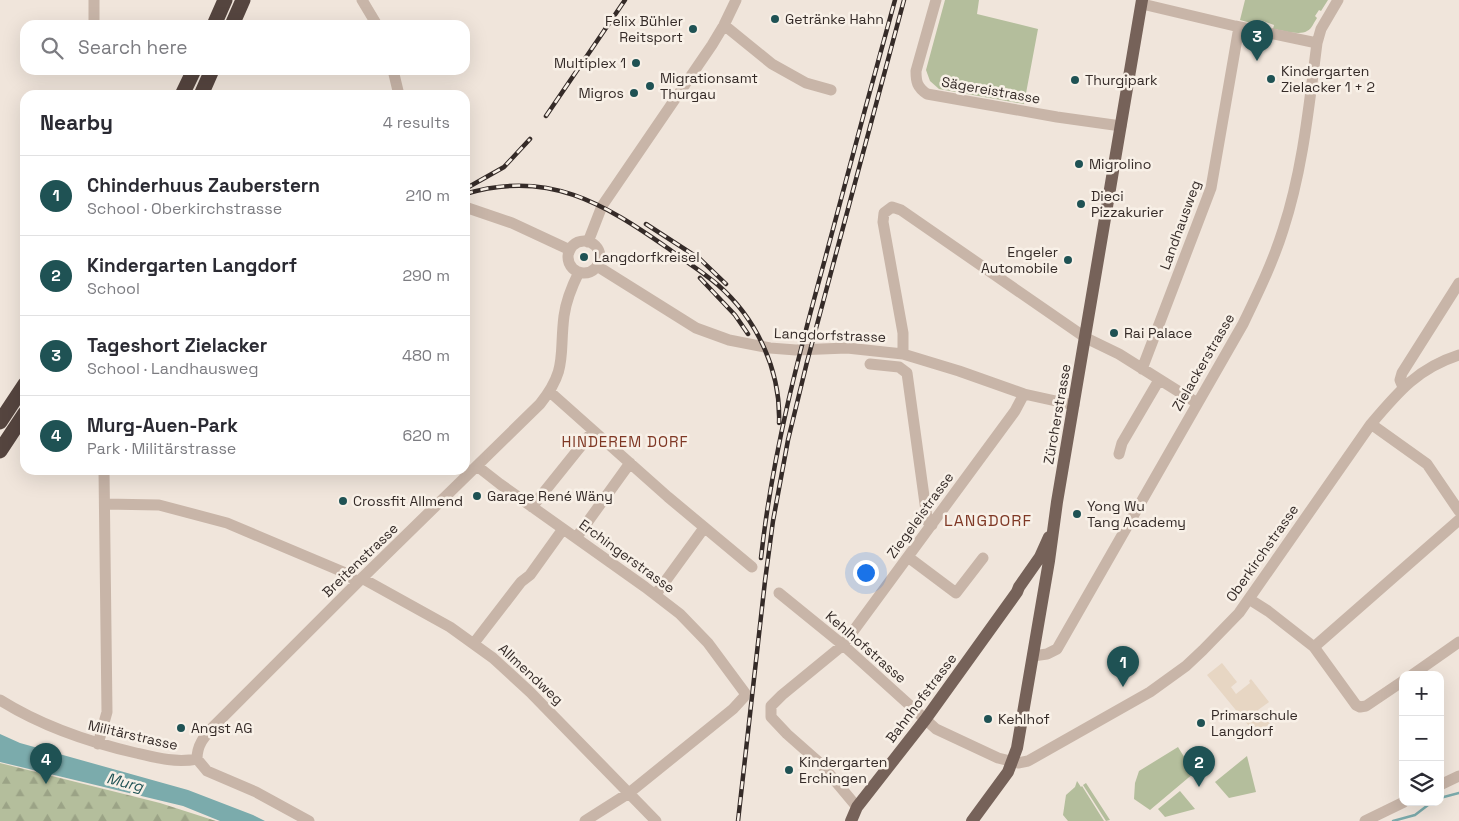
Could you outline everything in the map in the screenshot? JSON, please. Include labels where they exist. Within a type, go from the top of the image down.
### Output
[{"type":"highway","points":[[216,20],[226,0]]},
{"type":"highway","points":[[234,20],[243,0]]},
{"type":"highway","points":[[184,90],[192,75]]},
{"type":"highway","points":[[202,90],[210,75]]},
{"type":"highway","points":[[0,422],[20,392]]},
{"type":"highway","points":[[0,451],[20,421]]},
{"type":"main road","name":"Zürcherstrasse","points":[[972,821],[1000,783],[1012,762],[1021,724],[1050,561],[1054,523],[1142,2]]},
{"type":"main road","name":"Bahnhofstrasse","points":[[851,821],[856,808],[925,720],[1017,592],[1040,557],[1054,523]]},
{"type":"main road","name":"Bahnhofstrasse","points":[[1017,592],[1040,573],[1050,561]]},
{"type":"street","points":[[94,0],[94,20]]},
{"type":"street","points":[[362,0],[374,20]]},
{"type":"street","points":[[588,242],[602,206],[724,25],[736,0]]},
{"type":"street","name":"Sägereistrasse","points":[[936,0],[916,71],[916,81],[919,89],[927,94],[1057,117],[1121,126]]},
{"type":"street","name":"Zielackerstrasse","points":[[1033,656],[1047,654],[1057,649],[1248,314],[1264,281],[1283,230],[1302,151],[1317,43],[1324,23],[1338,0]]},
{"type":"street","points":[[1142,2],[1239,27],[1317,43]]},
{"type":"street","points":[[724,25],[772,64],[806,83],[831,90]]},
{"type":"street","name":"Landhausweg","points":[[1142,370],[1211,188],[1239,27]]},
{"type":"street","points":[[394,75],[398,90]]},
{"type":"street","points":[[903,354],[902,333],[883,222],[884,213],[889,208],[896,207],[1086,338],[1118,354],[1197,403]]},
{"type":"street","points":[[470,209],[519,226],[570,250]]},
{"type":"street","points":[[580,242],[588,242],[593,244],[599,252],[600,256],[597,266],[587,272],[579,272],[574,269],[569,261],[570,250],[580,242]]},
{"type":"street","name":"Langdorfstrasse","points":[[597,266],[696,328],[729,340],[770,348],[796,350],[847,348],[903,354],[1024,394],[1074,405]]},
{"type":"street","name":"Breitenstrasse","points":[[470,473],[538,407],[550,392],[560,368],[566,307],[579,272]]},
{"type":"street","points":[[1403,387],[1400,380],[1405,367],[1459,283]]},
{"type":"street","name":"Oberkirchstrasse","points":[[1012,762],[1023,763],[1036,757],[1150,692],[1186,666],[1238,613],[1249,599],[1371,424],[1403,387],[1430,366],[1459,355]]},
{"type":"street","points":[[870,364],[899,367],[907,373],[927,518],[928,522],[932,525]]},
{"type":"street","points":[[1119,454],[1122,443],[1159,380]]},
{"type":"street","points":[[550,392],[704,528],[752,567]]},
{"type":"street","name":"Ziegeleistrasse","points":[[856,808],[821,764],[771,717],[771,706],[843,645],[1015,411],[1024,394]]},
{"type":"street","points":[[1371,424],[1427,464],[1459,511]]},
{"type":"street","points":[[532,507],[593,431]]},
{"type":"street","points":[[576,538],[630,463]]},
{"type":"street","name":"Erchingerstrasse","points":[[477,466],[656,594],[680,614],[700,634],[743,690],[744,697],[733,709],[629,793]]},
{"type":"street","points":[[98,744],[107,712],[104,475]]},
{"type":"street","name":"Breitenstrasse","points":[[197,759],[199,746],[212,728],[468,475]]},
{"type":"street","name":"Allmendweg","points":[[106,504],[159,505],[227,523],[360,580],[367,581],[450,627],[474,643],[530,692],[656,821]]},
{"type":"street","points":[[1314,647],[1459,520]]},
{"type":"street","points":[[656,594],[704,528]]},
{"type":"street","points":[[474,643],[521,582],[530,575],[563,529]]},
{"type":"street","points":[[908,557],[956,593],[983,558]]},
{"type":"street","name":"Kehlhofstrasse","points":[[779,593],[843,645],[936,729],[998,758],[1012,762]]},
{"type":"street","points":[[1249,599],[1268,611],[1314,647],[1356,705],[1360,707],[1366,706],[1399,684]]},
{"type":"street","points":[[1418,671],[1459,642]]},
{"type":"street","name":"Militärstrasse","points":[[0,700],[25,716],[98,744],[170,761],[197,759]]},
{"type":"street","points":[[197,759],[207,771],[256,792],[309,821]]},
{"type":"street","points":[[1444,783],[1459,776]]},
{"type":"street","points":[[585,821],[629,793]]},
{"type":"street","points":[[1365,821],[1399,804]]},
{"type":"green space","points":[[945,0],[979,0],[977,14],[1038,29],[1024,104],[939,89],[930,81],[926,70]]},
{"type":"green space","points":[[1245,0],[1328,0],[1321,11],[1319,10],[1315,16],[1317,18],[1310,29],[1300,33],[1273,29],[1274,25],[1260,20],[1258,25],[1240,20]]},
{"type":"green space","points":[[1178,747],[1194,773],[1150,810],[1134,799],[1135,783],[1139,771]]},
{"type":"green space","points":[[1247,756],[1256,792],[1229,798],[1215,782]]},
{"type":"green space","points":[[0,763],[160,803],[216,821],[0,821]]},
{"type":"green space","points":[[1077,781],[1104,821],[1068,821],[1063,815],[1066,795],[1075,787]]},
{"type":"green space","points":[[1086,783],[1110,820],[1106,821],[1083,785]]},
{"type":"green space","points":[[1180,791],[1195,809],[1165,817],[1158,809]]},
{"type":"shaded area","points":[[1222,663],[1237,682],[1231,687],[1236,694],[1250,683],[1251,679],[1269,702],[1258,710],[1271,725],[1258,737],[1207,675]]},
{"type":"water","name":"Murg","points":[[0,734],[20,743],[188,790],[265,821],[220,821],[183,806],[0,762]]},
{"type":"waterway","points":[[1444,797],[1459,793]]},
{"type":"waterway","points":[[1393,821],[1415,815],[1427,806]]},
{"type":"railway","points":[[546,116],[625,0]]},
{"type":"railway","points":[[761,558],[772,482],[787,407],[895,0]]},
{"type":"railway","points":[[738,821],[765,581],[773,521],[788,440],[807,362],[904,0]]},
{"type":"railway","points":[[470,186],[504,167],[530,139]]},
{"type":"railway","points":[[470,193],[495,187],[523,186],[549,188],[573,195],[621,217],[700,271],[732,299],[755,330],[764,347],[776,384],[779,423]]},
{"type":"railway","points":[[646,224],[700,259],[726,284]]},
{"type":"railway","points":[[700,278],[735,315],[748,334]]},
{"type":"place","name":"Getränke Hahn","points":[[775,19]]},
{"type":"place","name":"Felix Bühler Reitsport","points":[[693,29]]},
{"type":"place","name":"Tageshort Zielacker","points":[[1257,61]]},
{"type":"place","name":"Multiplex 1","points":[[636,63]]},
{"type":"place","name":"Kindergarten Zielacker 1 + 2","points":[[1271,79]]},
{"type":"place","name":"Thurgipark","points":[[1075,80]]},
{"type":"place","name":"Migrationsamt Thurgau","points":[[650,86]]},
{"type":"place","name":"Migros","points":[[634,93]]},
{"type":"place","name":"Migrolino","points":[[1079,164]]},
{"type":"place","name":"Dieci Pizzakurier","points":[[1081,204]]},
{"type":"place","name":"Langdorfkreisel","points":[[584,257]]},
{"type":"place","name":"Engeler Automobile","points":[[1068,260]]},
{"type":"place","name":"Rai Palace","points":[[1114,333]]},
{"type":"place","name":"Garage René Wäny","points":[[477,496]]},
{"type":"place","name":"Crossfit Allmend","points":[[343,501]]},
{"type":"place","name":"Yong Wu Tang Academy","points":[[1077,514]]},
{"type":"place","name":"Chinderhuus Zauberstern","points":[[1123,687]]},
{"type":"place","name":"Kehlhof","points":[[988,719]]},
{"type":"place","name":"Primarschule Langdorf","points":[[1201,723]]},
{"type":"place","name":"Angst AG","points":[[181,728]]},
{"type":"place","name":"Kindergarten Erchingen","points":[[789,770]]},
{"type":"place","name":"Murg-Auen-Park","points":[[46,784]]},
{"type":"place","name":"Kindergarten Langdorf","points":[[1199,787]]},
{"type":"district","name":"HINDEREM DORF","points":[[625,441]]},
{"type":"district","name":"LANGDORF","points":[[988,520]]}]
